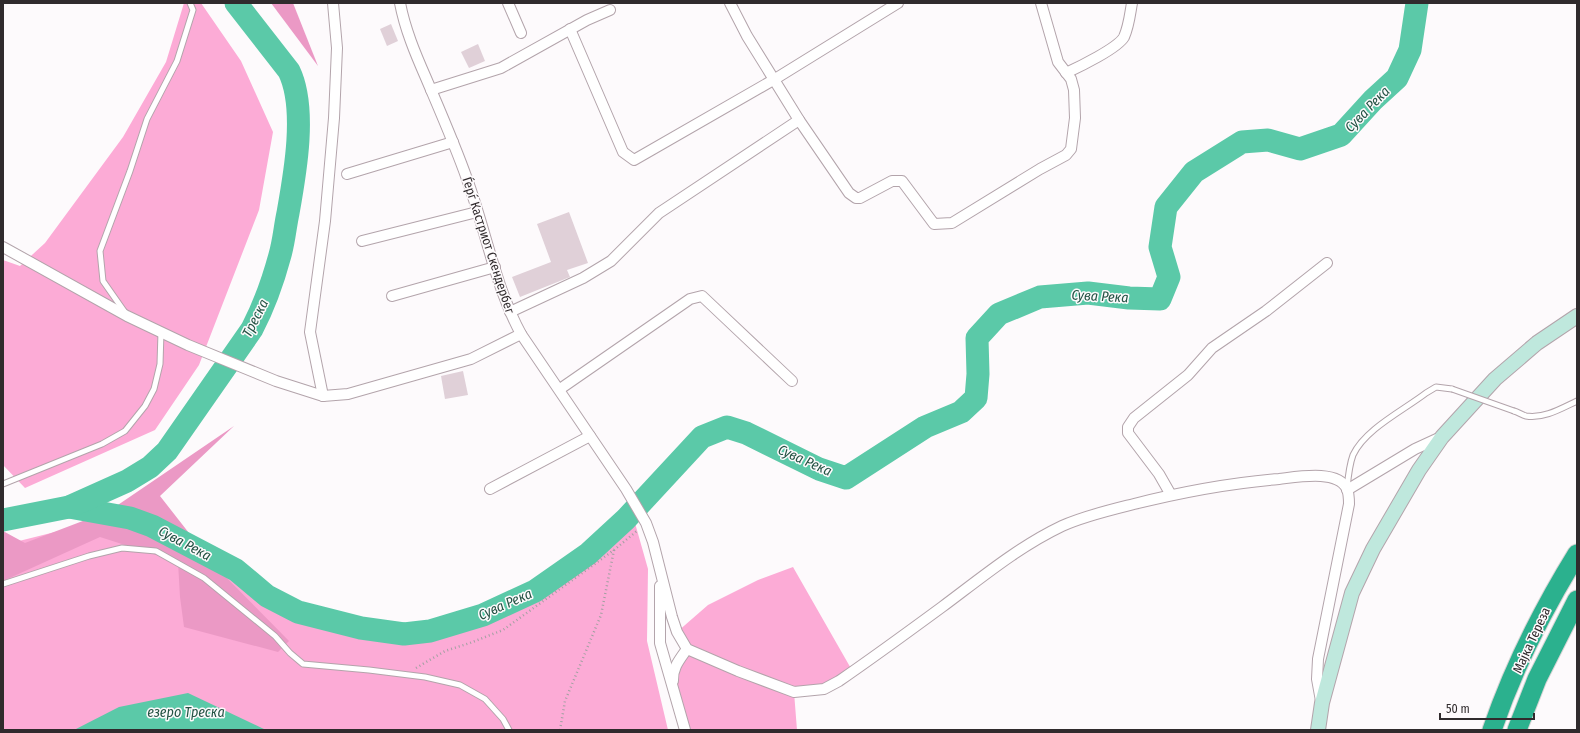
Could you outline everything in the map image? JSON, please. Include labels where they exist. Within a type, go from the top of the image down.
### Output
[{"type":"highway","name":"Мајка Тереза","points":[[1492,730],[1520,662],[1555,590],[1577,554]]},
{"type":"highway","name":"Мајка Тереза","points":[[1516,730],[1537,679],[1577,600]]},
{"type":"main road","points":[[1318,730],[1322,703],[1352,593],[1373,549],[1419,470],[1442,437],[1495,379],[1537,343],[1577,316]]},
{"type":"street","points":[[323,396],[310,332],[325,221],[334,118],[337,48],[333,3]]},
{"type":"street","name":"Ѓерѓ Кастриот Скендербег","points":[[400,3],[403,19],[468,180],[510,312],[521,334],[560,389],[626,489],[646,524],[653,542],[659,570]]},
{"type":"street","points":[[508,3],[521,33]]},
{"type":"street","points":[[730,3],[747,36],[799,120],[849,193],[856,198],[860,198],[892,181],[902,181],[934,224],[952,223],[1040,168],[1066,154],[1071,149],[1075,118],[1074,90],[1071,79],[1058,62],[1041,3]]},
{"type":"street","points":[[570,29],[623,152],[634,160],[775,79],[898,3]]},
{"type":"street","points":[[1066,73],[1098,57],[1124,38],[1129,24],[1132,3]]},
{"type":"street","points":[[431,90],[501,68],[570,29],[610,10]]},
{"type":"street","points":[[510,312],[583,278],[611,261],[659,213],[799,120]]},
{"type":"street","points":[[347,174],[453,142]]},
{"type":"street","points":[[362,241],[477,212]]},
{"type":"street","points":[[3,247],[127,316],[188,345],[276,381],[323,396],[348,394],[471,359],[521,334]]},
{"type":"street","points":[[1171,494],[1159,474],[1128,433],[1128,427],[1134,418],[1188,375],[1212,348],[1266,311],[1327,263]]},
{"type":"street","points":[[392,296],[495,267]]},
{"type":"street","points":[[560,389],[690,299],[702,296],[792,381]]},
{"type":"street","points":[[490,489],[590,436]]},
{"type":"street","points":[[1347,490],[1415,449],[1442,437]]},
{"type":"street","points":[[659,570],[677,632],[687,649],[738,671],[794,692],[824,689],[840,681],[977,579],[1026,545],[1063,526],[1113,509],[1171,494],[1245,482],[1312,476],[1329,477],[1342,482],[1347,490],[1349,504],[1318,659],[1316,679],[1322,703]]},
{"type":"street","points":[[659,570],[660,643],[685,730]]},
{"type":"street","points":[[673,687],[672,674],[677,663],[687,649]]},
{"type":"lane","points":[[127,316],[103,281],[100,251],[130,171],[147,120],[177,61],[192,10],[190,3]]},
{"type":"lane","points":[[3,484],[102,444],[125,431],[145,406],[154,389],[160,364],[161,332]]},
{"type":"lane","points":[[1347,490],[1349,472],[1354,455],[1370,433],[1426,392],[1436,387],[1452,388],[1526,416],[1540,416],[1558,410],[1577,401]]},
{"type":"lane","points":[[3,584],[89,556],[122,548],[156,551],[204,578],[275,636],[302,664],[404,674],[425,677],[460,686],[485,699],[503,719],[508,730]]},
{"type":"path","points":[[404,674],[445,651],[503,630],[614,550],[646,524]]},
{"type":"path","points":[[560,730],[565,701],[601,615],[614,550]]},
{"type":"shaded area","points":[[184,3],[201,3],[241,61],[273,132],[259,210],[199,365],[155,430],[25,488],[3,465],[3,260],[20,266],[45,243],[123,137],[166,62]]},
{"type":"shaded area","points":[[271,3],[293,3],[318,66]]},
{"type":"shaded area","points":[[234,426],[160,496],[214,565],[289,641],[278,652],[184,627],[180,597],[178,562],[100,537],[3,581],[3,531],[25,543],[109,511]]},
{"type":"shaded area","points":[[633,516],[648,569],[647,641],[668,730],[3,730],[3,545],[99,521],[166,531],[252,583],[346,631],[426,629],[500,605],[586,550]]},
{"type":"shaded area","points":[[793,567],[853,672],[839,681],[794,692],[797,730],[685,730],[673,687],[687,649],[677,632],[708,605],[758,580]]},
{"type":"water","name":"езеро Треска","points":[[188,693],[266,730],[74,730],[119,707]]},
{"type":"building","points":[[391,24],[398,41],[387,46],[380,29]]},
{"type":"building","points":[[478,44],[485,61],[469,68],[461,52]]},
{"type":"building","points":[[569,212],[588,263],[567,270],[570,277],[520,297],[512,277],[551,262],[537,224]]},
{"type":"building","points":[[463,371],[468,395],[445,399],[441,376]]},
{"type":"waterway","name":"Треска","points":[[3,520],[69,507],[127,481],[150,467],[167,451],[252,329],[268,293],[281,250],[294,180],[298,141],[298,122],[297,103],[294,86],[289,71],[236,3]]},
{"type":"waterway","name":"Сува Река","points":[[69,507],[130,518],[152,526],[236,570],[267,596],[298,612],[361,628],[404,634],[430,631],[483,615],[535,591],[588,554],[626,519],[702,437],[727,427],[746,433],[819,469],[846,478],[925,427],[961,412],[976,398],[978,374],[977,338],[999,314],[1040,297],[1088,293],[1129,298],[1160,299],[1169,277],[1160,247],[1166,207],[1194,172],[1242,142],[1268,140],[1300,149],[1341,135],[1373,100],[1397,78],[1410,50],[1417,3]]}]
